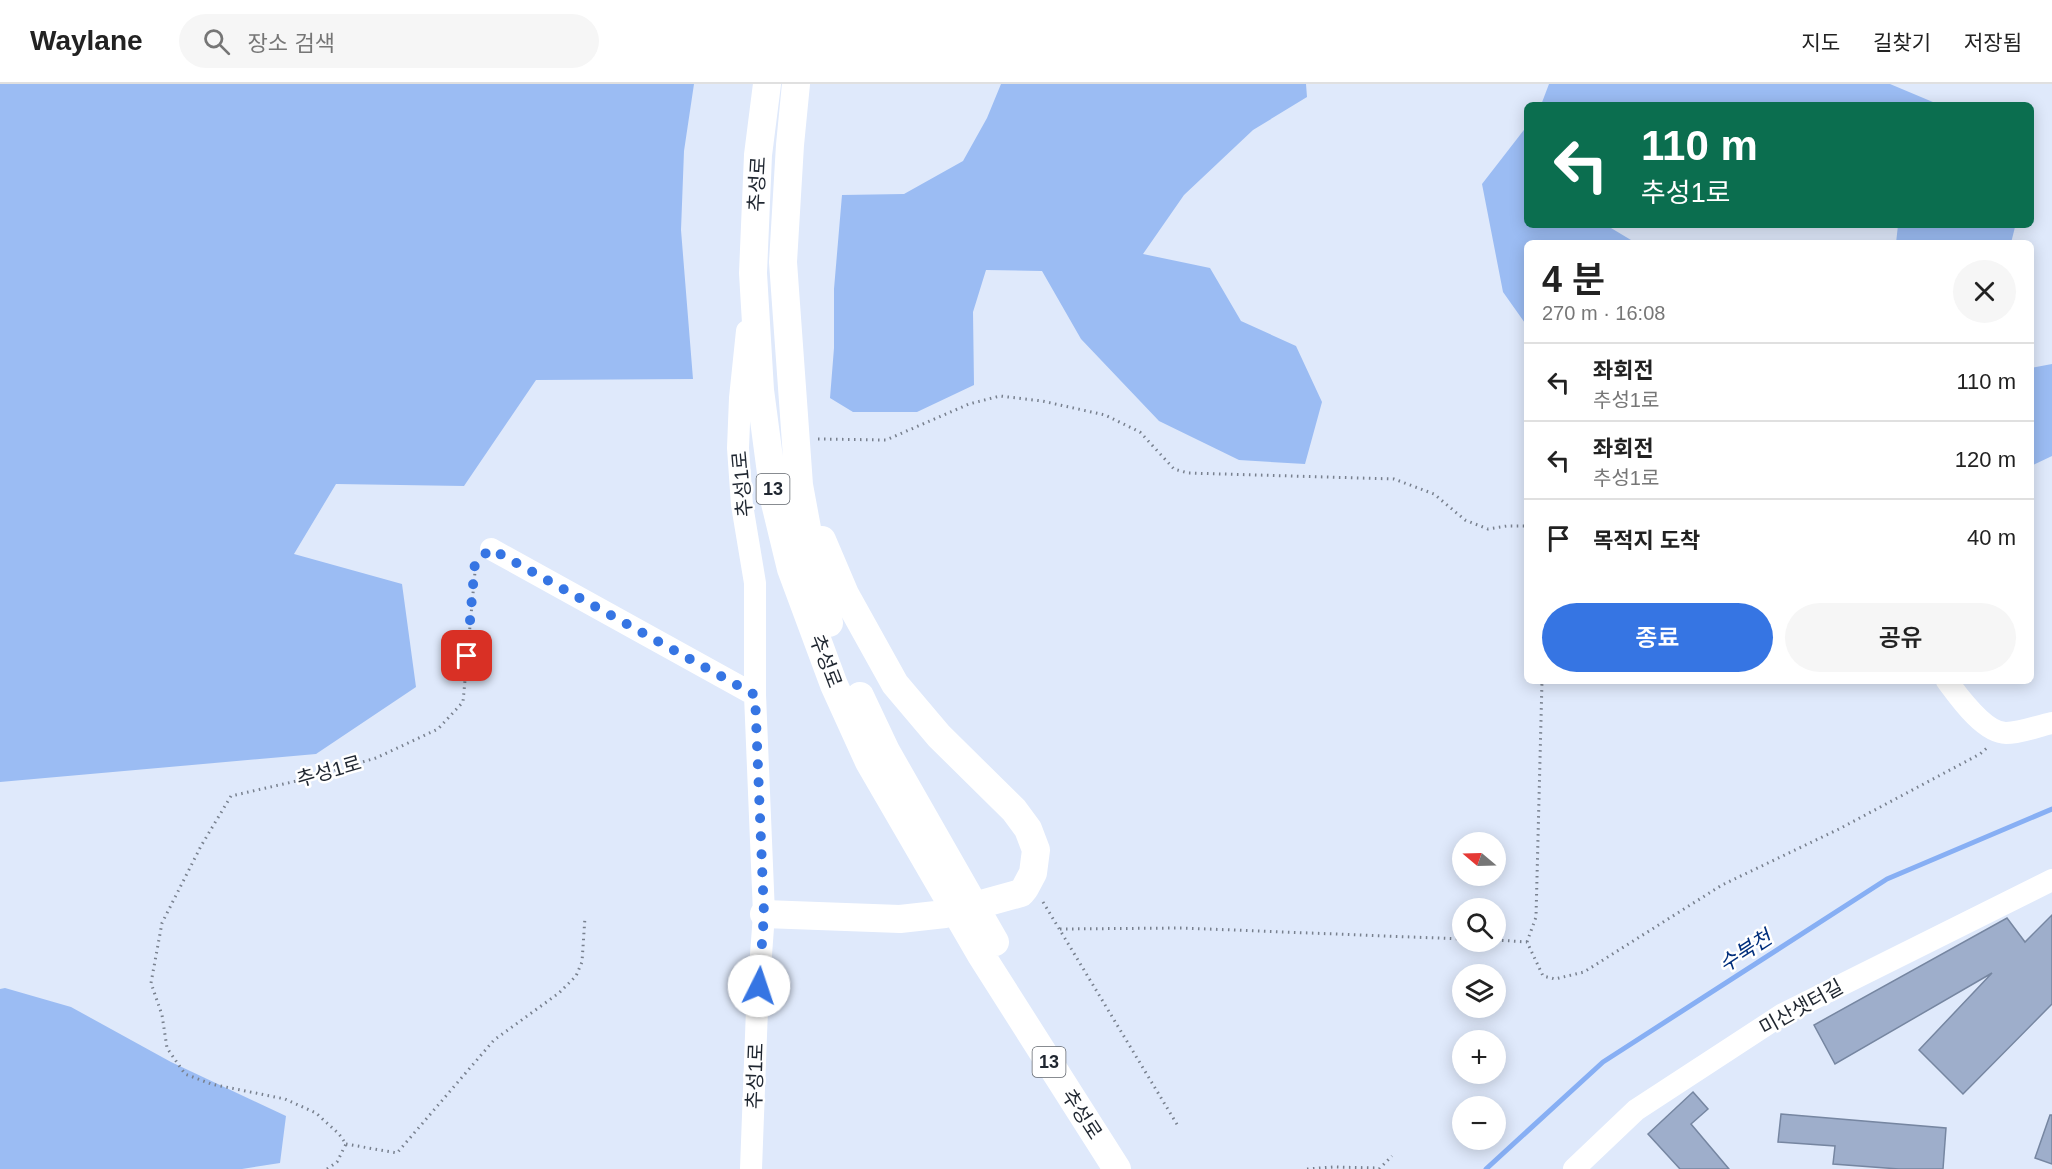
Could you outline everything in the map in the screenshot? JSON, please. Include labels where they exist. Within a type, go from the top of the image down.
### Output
[{"type":"main road","name":"추성로","points":[[766,84],[758,155],[753,273],[760,390],[775,503],[792,569],[834,685],[869,762],[938,862],[991,953],[1130,1166]]},
{"type":"main road","name":"추성로","points":[[796,84],[783,262],[799,485],[814,566],[832,639],[938,862]]},
{"type":"main road","points":[[764,914],[900,919],[945,914],[1021,892],[1033,873],[1036,850],[1028,829],[1014,810],[939,736],[895,684],[845,594],[799,485]]},
{"type":"street","name":"추성1로","points":[[751,1169],[757,1009],[764,914],[755,695],[755,583],[742,505],[738,448],[740,398],[753,273]]},
{"type":"street","points":[[491,549],[755,695]]},
{"type":"street","points":[[1949,684],[1965,705],[1983,723],[2004,733],[2052,723]]},
{"type":"street","name":"미산샛터길","points":[[1574,1169],[1636,1110],[1783,1014],[2052,880]]},
{"type":"path","points":[[796,437],[886,440],[969,404],[1000,396],[1042,401],[1105,415],[1140,432],[1174,469],[1188,473],[1394,479],[1434,494],[1465,520],[1488,529],[1524,526]]},
{"type":"path","name":"추성1로","points":[[346,1144],[339,1134],[316,1113],[285,1099],[211,1084],[185,1074],[167,1048],[162,1015],[152,983],[162,923],[201,846],[231,796],[301,780],[376,758],[438,729],[463,702],[475,562],[491,549]]},
{"type":"path","points":[[1542,684],[1536,916],[1527,942],[1543,976],[1555,979],[1584,972],[1722,885],[1839,829],[1980,754],[2004,733]]},
{"type":"path","points":[[1025,888],[1039,896],[1178,1126]]},
{"type":"path","points":[[327,1169],[337,1162],[346,1144],[397,1154],[494,1040],[559,993],[576,976],[582,962],[585,917]]},
{"type":"path","points":[[1060,929],[1182,928],[1452,939]]},
{"type":"path","points":[[1506,941],[1527,942]]},
{"type":"path","points":[[1307,1169],[1333,1167],[1379,1169],[1392,1156]]},
{"type":"shaded area","points":[[0,84],[694,84],[684,151],[681,230],[693,379],[536,380],[464,486],[336,484],[294,554],[402,584],[416,687],[316,754],[0,782]]},
{"type":"shaded area","points":[[1001,84],[1306,84],[1307,97],[1253,130],[1184,195],[1143,254],[1210,268],[1241,321],[1296,346],[1322,402],[1305,464],[1239,460],[1159,421],[1081,339],[1042,271],[986,270],[973,312],[974,385],[917,412],[853,412],[830,398],[834,348],[834,289],[842,195],[904,194],[963,161],[987,118]]},
{"type":"shaded area","points":[[1549,84],[1890,84],[1933,102],[1542,102]]},
{"type":"shaded area","points":[[1524,130],[1524,228],[1611,228],[1631,240],[1524,240],[1524,322],[1503,292],[1482,184]]},
{"type":"shaded area","points":[[1898,228],[2015,228],[2012,240],[1896,240]]},
{"type":"shaded area","points":[[2052,364],[2052,456],[2034,465],[2034,367]]},
{"type":"shaded area","points":[[5,988],[71,1007],[171,1062],[286,1116],[280,1163],[242,1169],[0,1169],[0,989]]},
{"type":"building","points":[[2052,915],[2052,1004],[1963,1094],[1919,1050],[1992,973],[1835,1064],[1814,1025],[2007,918],[2025,942]]},
{"type":"building","points":[[1693,1092],[1708,1109],[1691,1124],[1729,1169],[1680,1169],[1648,1134]]},
{"type":"building","points":[[1781,1114],[1946,1128],[1943,1169],[1899,1169],[1833,1164],[1835,1146],[1778,1142]]},
{"type":"building","points":[[2050,1115],[2052,1115],[2052,1164],[2035,1158]]},
{"type":"waterway","name":"수북천","points":[[1486,1169],[1603,1062],[1887,879],[2052,809]]},
{"type":"route","points":[[467,656],[475,562],[491,549],[755,695],[764,914],[759,986]]}]
